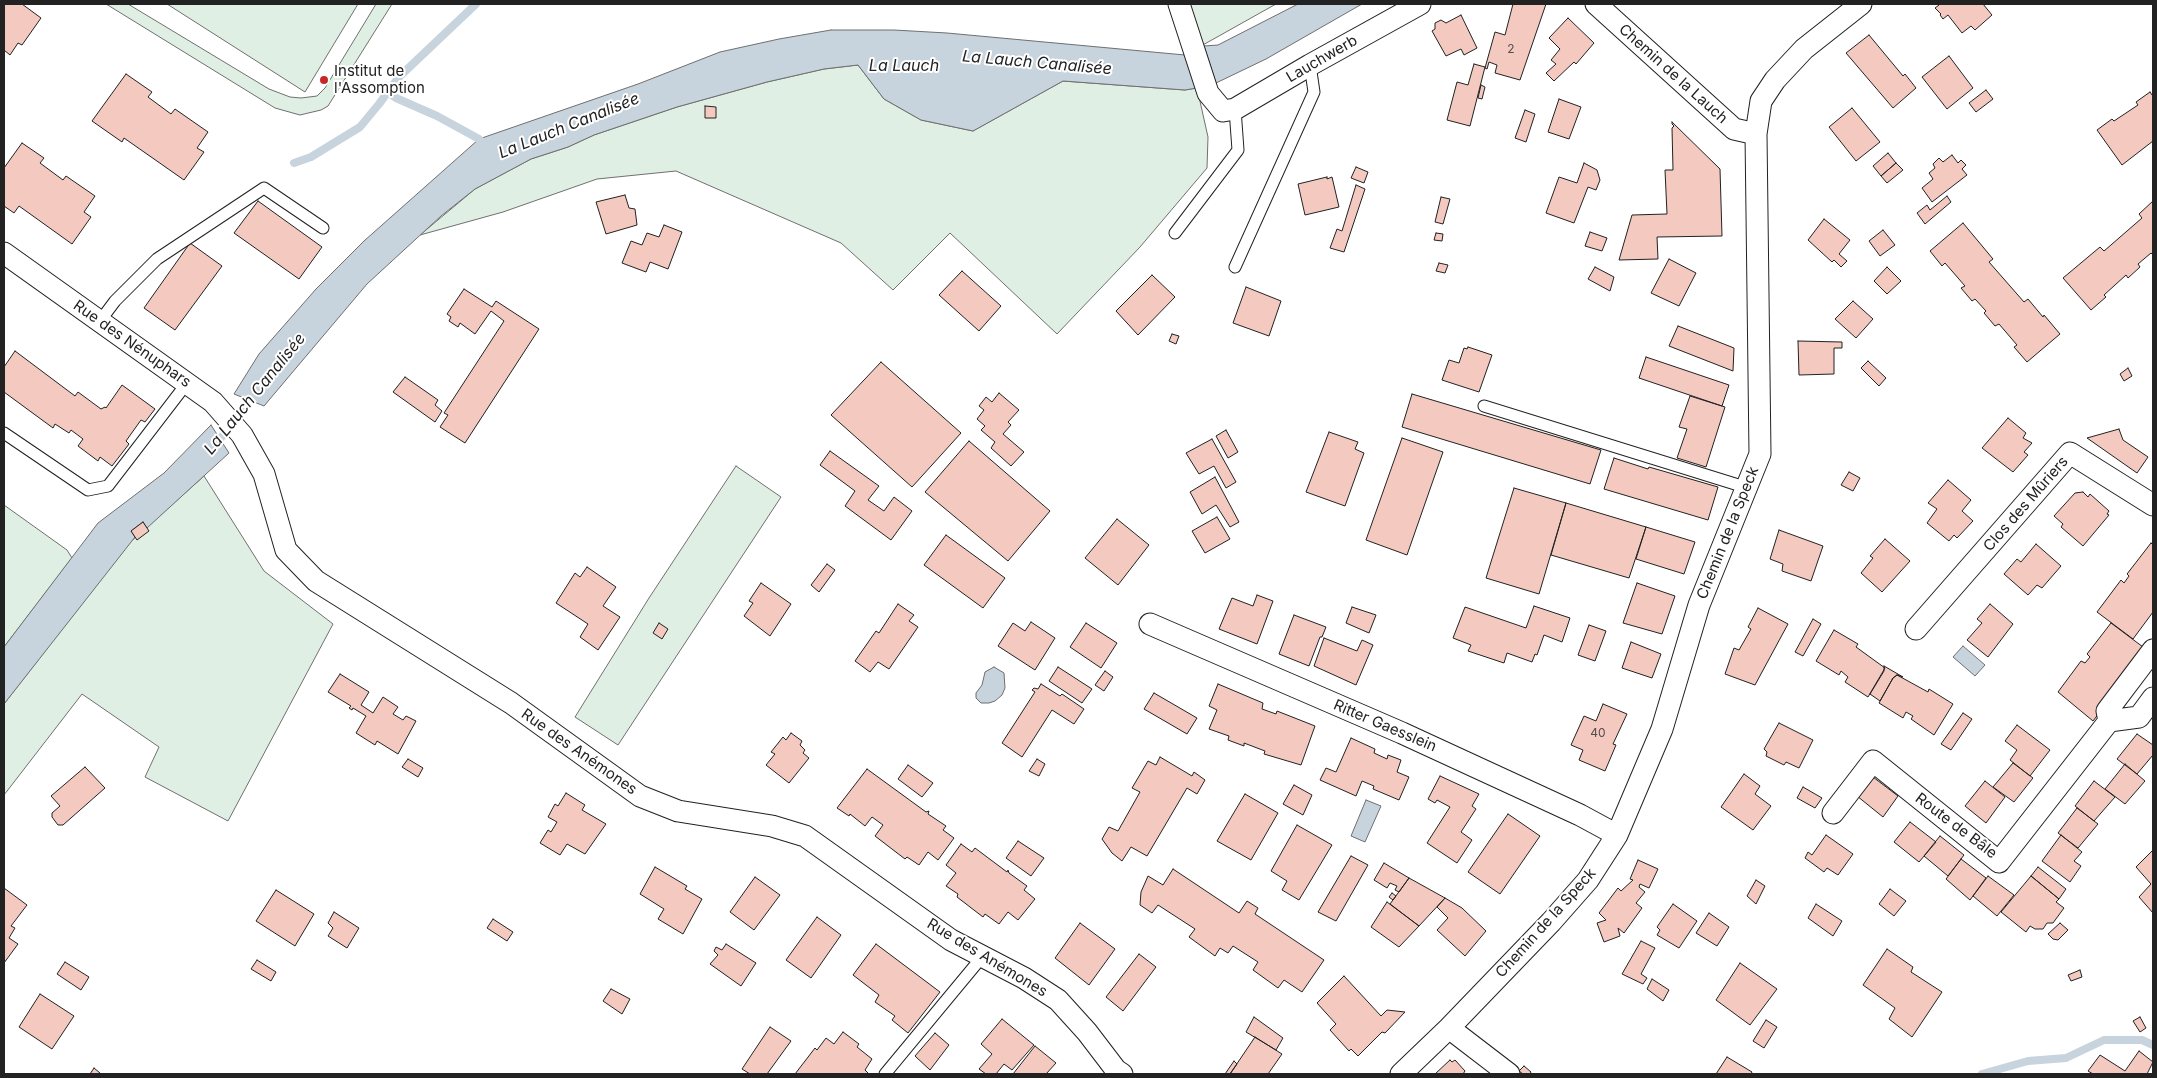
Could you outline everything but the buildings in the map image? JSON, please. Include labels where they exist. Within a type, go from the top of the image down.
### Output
[{"type":"street","points":[[1180,4],[1208,93],[1229,110]]},
{"type":"street","name":"Lauchwerb","points":[[1229,110],[1420,4]]},
{"type":"street","name":"Chemin de la Lauch","points":[[1596,4],[1734,129],[1756,134]]},
{"type":"street","name":"Chemin de la Speck","points":[[1401,1074],[1551,922],[1588,880],[1617,835],[1662,729],[1699,605],[1748,488],[1760,454],[1756,134],[1761,101],[1775,80],[1804,49],[1861,4]]},
{"type":"street","name":"Rue des Nénuphars","points":[[4,253],[213,402],[245,442]]},
{"type":"street","name":"Rue des Anémones","points":[[245,442],[264,474],[286,550],[316,581],[510,703],[640,796],[678,811],[772,826],[805,836],[951,940],[1024,978],[1058,1000],[1087,1032],[1116,1070],[1122,1074]]},
{"type":"street","name":"Clos des Mûriers","points":[[1916,629],[2070,453],[2153,505]]},
{"type":"street","name":"Ritter Gaesslein","points":[[1150,624],[1402,733],[1580,815],[1617,835]]},
{"type":"street","name":"Route de Bâle","points":[[1833,813],[1873,761],[1999,862],[2109,721],[2107,711],[2153,650]]},
{"type":"street","points":[[2109,721],[2139,717],[2153,698]]},
{"type":"street","points":[[1448,1028],[1509,1074]]},
{"type":"lane","points":[[1235,267],[1314,92],[1310,64]]},
{"type":"lane","points":[[1175,232],[1238,150],[1229,110]]},
{"type":"lane","points":[[100,321],[115,301],[157,259],[264,188],[324,228]]},
{"type":"lane","points":[[4,433],[88,490],[108,486],[187,383]]},
{"type":"lane","points":[[1484,406],[1748,488]]},
{"type":"lane","points":[[886,1074],[982,957]]},
{"type":"green space","points":[[106,4],[128,4],[269,89],[290,97],[301,98],[317,96],[325,88],[376,4],[392,4],[328,106],[321,110],[300,115],[275,108]]},
{"type":"green space","points":[[167,4],[358,4],[305,92]]},
{"type":"green space","points":[[1168,4],[1276,4],[1185,55]]},
{"type":"green space","points":[[858,65],[884,99],[921,120],[973,131],[1063,81],[1185,90],[1197,88],[1208,137],[1207,168],[1140,247],[1057,334],[950,233],[893,290],[841,243],[676,171],[597,179],[503,212],[420,235],[475,189],[531,159],[677,107],[767,82],[824,69]]},
{"type":"green space","points":[[736,466],[781,497],[618,745],[575,717],[649,598]]},
{"type":"green space","points":[[204,476],[264,571],[333,624],[228,821],[145,777],[159,747],[82,694],[4,795],[4,704],[127,545]]},
{"type":"green space","points":[[4,505],[67,550],[72,558],[4,647]]},
{"type":"water","points":[[1298,4],[1362,4],[1266,59],[1216,83],[1204,46],[1218,45]]},
{"type":"water","name":"La Lauch","points":[[831,30],[894,30],[947,33],[1185,55],[1197,88],[1185,90],[1063,81],[973,131],[921,120],[884,99],[858,65],[824,69],[767,82],[677,107],[531,159],[475,189],[441,216],[367,284],[264,406],[234,394],[259,354],[316,289],[364,241],[479,139],[638,84],[720,52]]},
{"type":"water","points":[[211,425],[229,453],[147,528],[143,522],[131,531],[135,537],[4,704],[4,647],[98,523],[164,473]]},
{"type":"water","points":[[1963,646],[1985,665],[1975,676],[1953,657]]},
{"type":"water","points":[[994,667],[1004,673],[1005,688],[1002,695],[995,701],[981,703],[976,698],[976,693],[982,685],[985,672]]},
{"type":"water","points":[[1366,800],[1381,806],[1365,842],[1351,836]]},
{"type":"waterway","points":[[294,163],[311,157],[360,127],[399,77],[476,4]]},
{"type":"waterway","points":[[388,92],[396,98],[437,116],[479,139],[486,146]]},
{"type":"waterway","name":"La Lauch Canalisée","points":[[214,447],[256,392]]},
{"type":"waterway","points":[[1982,1074],[2028,1061],[2066,1058],[2104,1040],[2142,1040],[2153,1045]]},
{"type":"place","name":"Institut de l'Assomption","points":[[324,80]]}]
